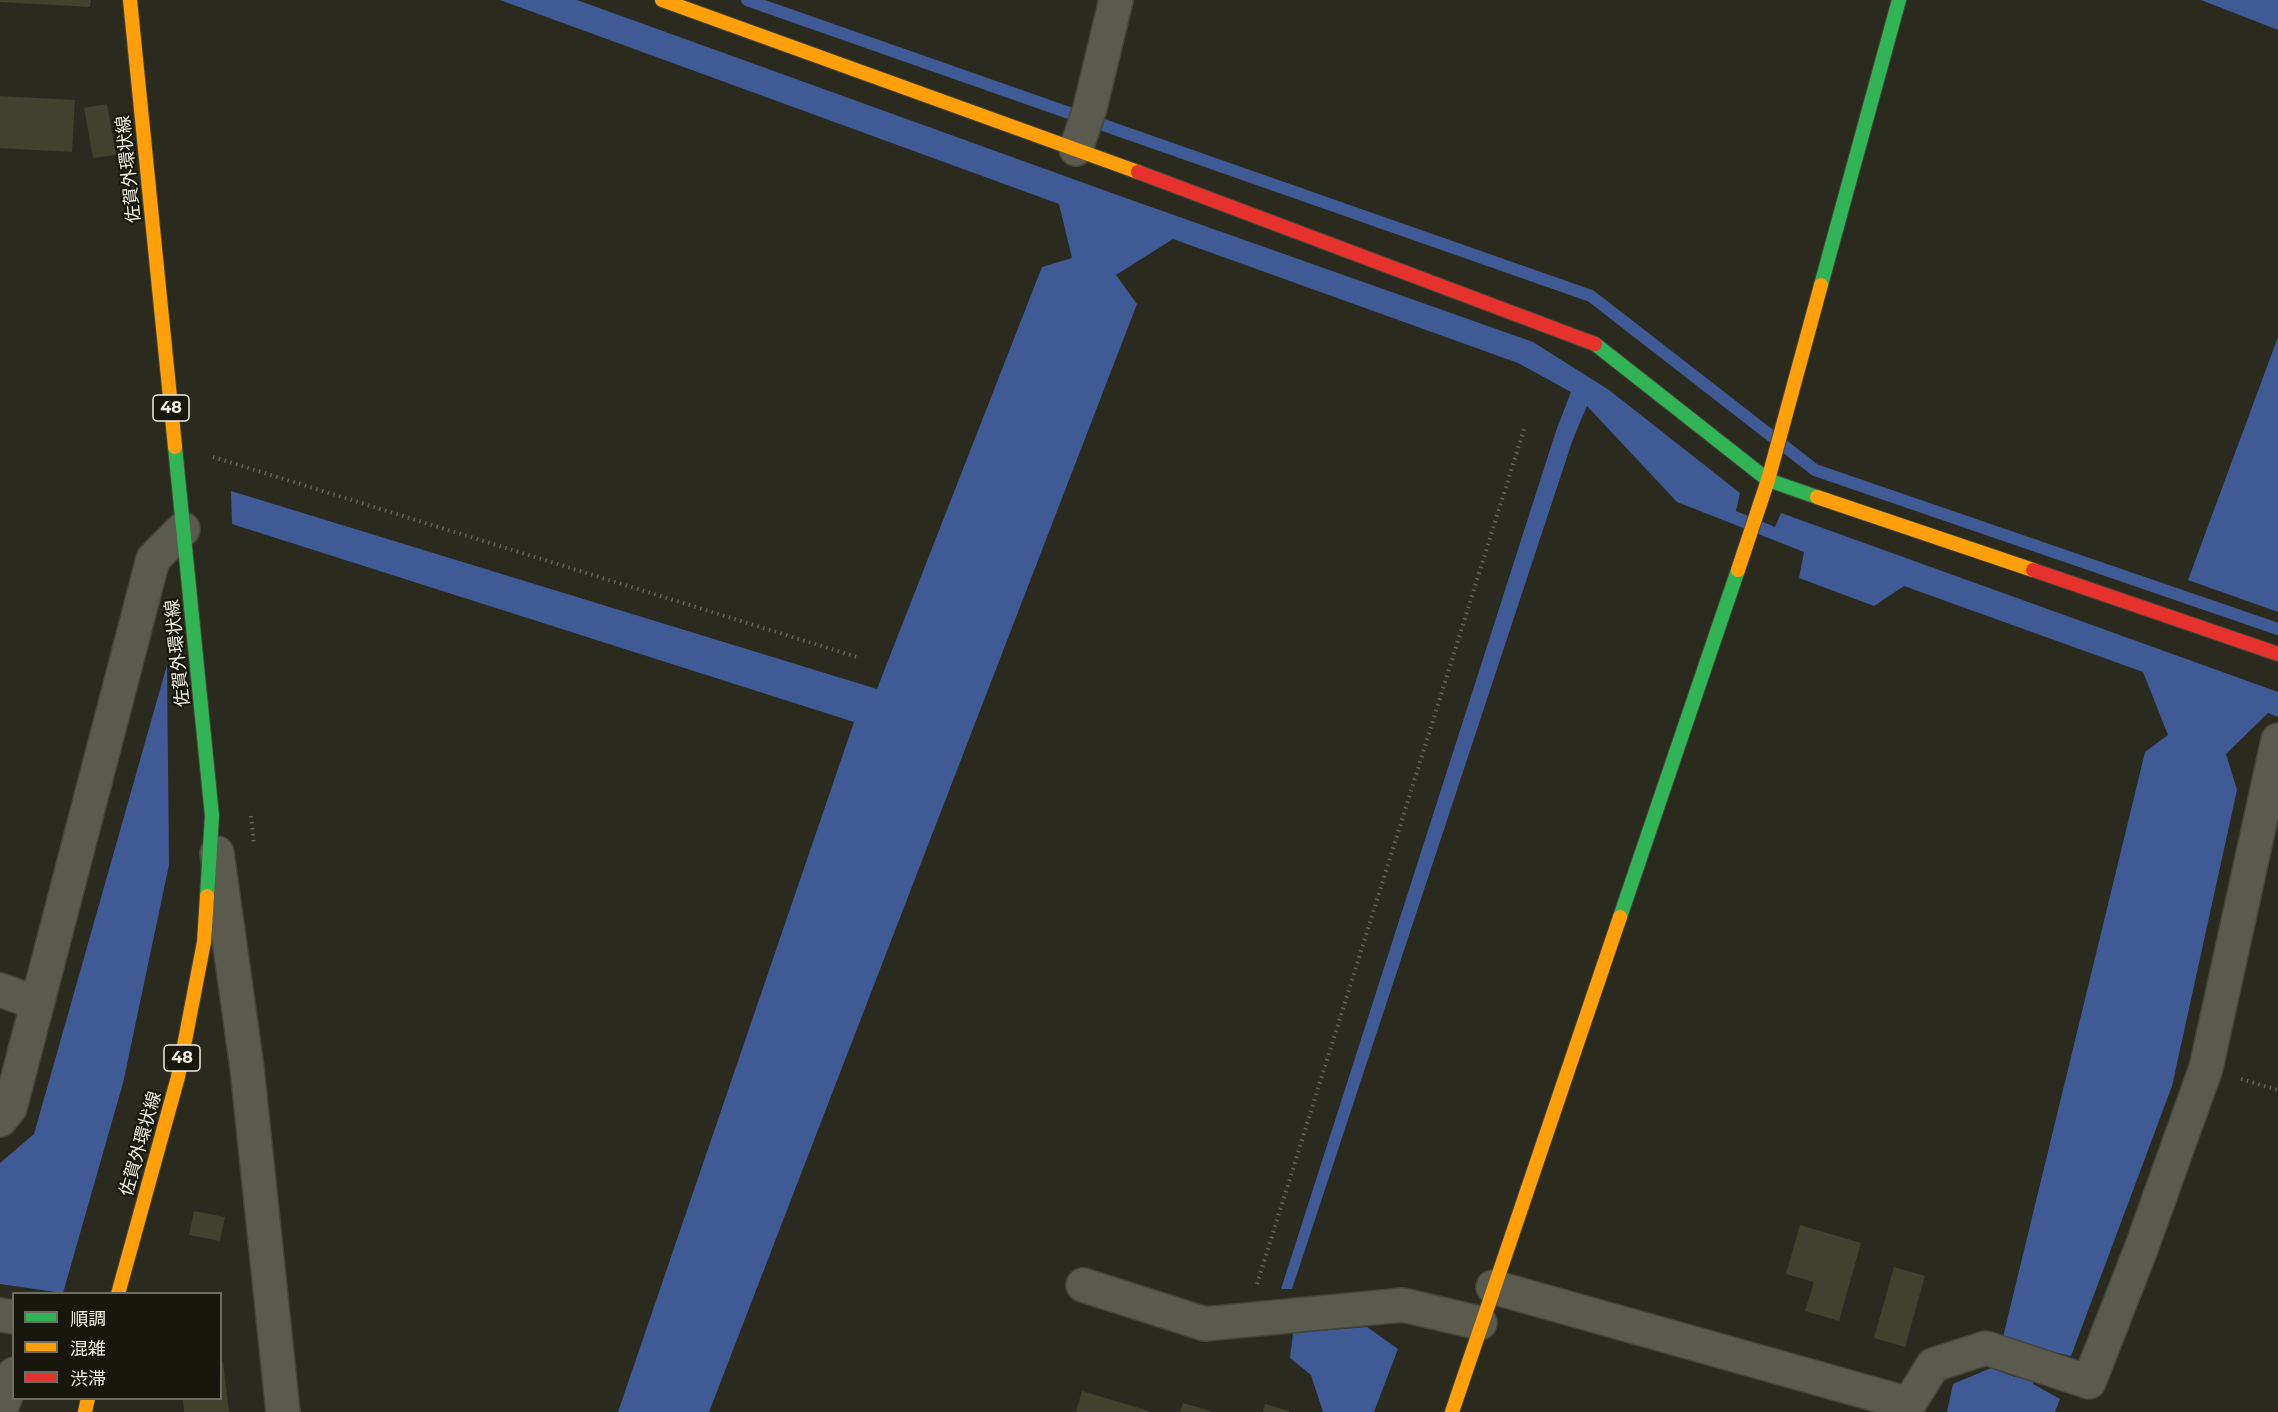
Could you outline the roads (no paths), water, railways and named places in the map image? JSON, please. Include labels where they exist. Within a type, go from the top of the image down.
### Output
[{"type":"street","name":"佐賀外環状線","points":[[118,1292],[178,1077],[204,942],[212,816],[130,0]]},
{"type":"street","points":[[662,0],[1083,129],[1592,341],[1768,480],[2278,654]]},
{"type":"street","points":[[1083,129],[1116,0]]},
{"type":"street","points":[[1452,1412],[1480,1323],[1759,509],[1899,0]]},
{"type":"street","points":[[0,1120],[10,1108],[153,559],[183,529]]},
{"type":"street","points":[[1493,1287],[1909,1404],[1933,1365],[1986,1348],[2089,1382],[2141,1249],[2206,1068],[2278,740]]},
{"type":"street","points":[[212,816],[247,1068],[283,1412]]},
{"type":"street","points":[[0,990],[37,1003]]},
{"type":"street","points":[[1083,1285],[1205,1324],[1403,1305],[1480,1323]]},
{"type":"street","points":[[0,1412],[12,1379]]},
{"type":"water","points":[[500,0],[577,0],[1533,342],[1609,390],[1740,493],[1736,511],[1775,527],[1781,513],[2278,692],[2278,717],[2268,713],[2226,754],[2237,790],[2172,1086],[2071,1356],[2045,1350],[2033,1384],[2060,1399],[2055,1412],[1947,1412],[1953,1384],[1991,1368],[2015,1377],[2025,1347],[2003,1337],[2145,752],[2168,735],[2143,672],[1904,586],[1874,606],[1799,578],[1804,552],[1677,502],[1587,406],[1573,439],[1292,1289],[1281,1289],[1556,431],[1571,392],[1518,363],[1173,239],[1116,275],[1137,304],[709,1412],[618,1412],[854,722],[232,524],[231,491],[877,689],[1042,267],[1072,258],[1059,204]]},
{"type":"water","points":[[2201,0],[2278,0],[2278,30]]},
{"type":"water","points":[[2278,337],[2278,612],[2188,580]]},
{"type":"water","points":[[167,665],[169,865],[123,1083],[63,1292],[0,1284],[0,1163],[34,1134]]},
{"type":"water","points":[[1367,1327],[1398,1349],[1374,1412],[1323,1412],[1311,1375],[1290,1358],[1293,1333]]},
{"type":"waterway","points":[[747,0],[1591,296],[1815,470],[2278,629]]}]
